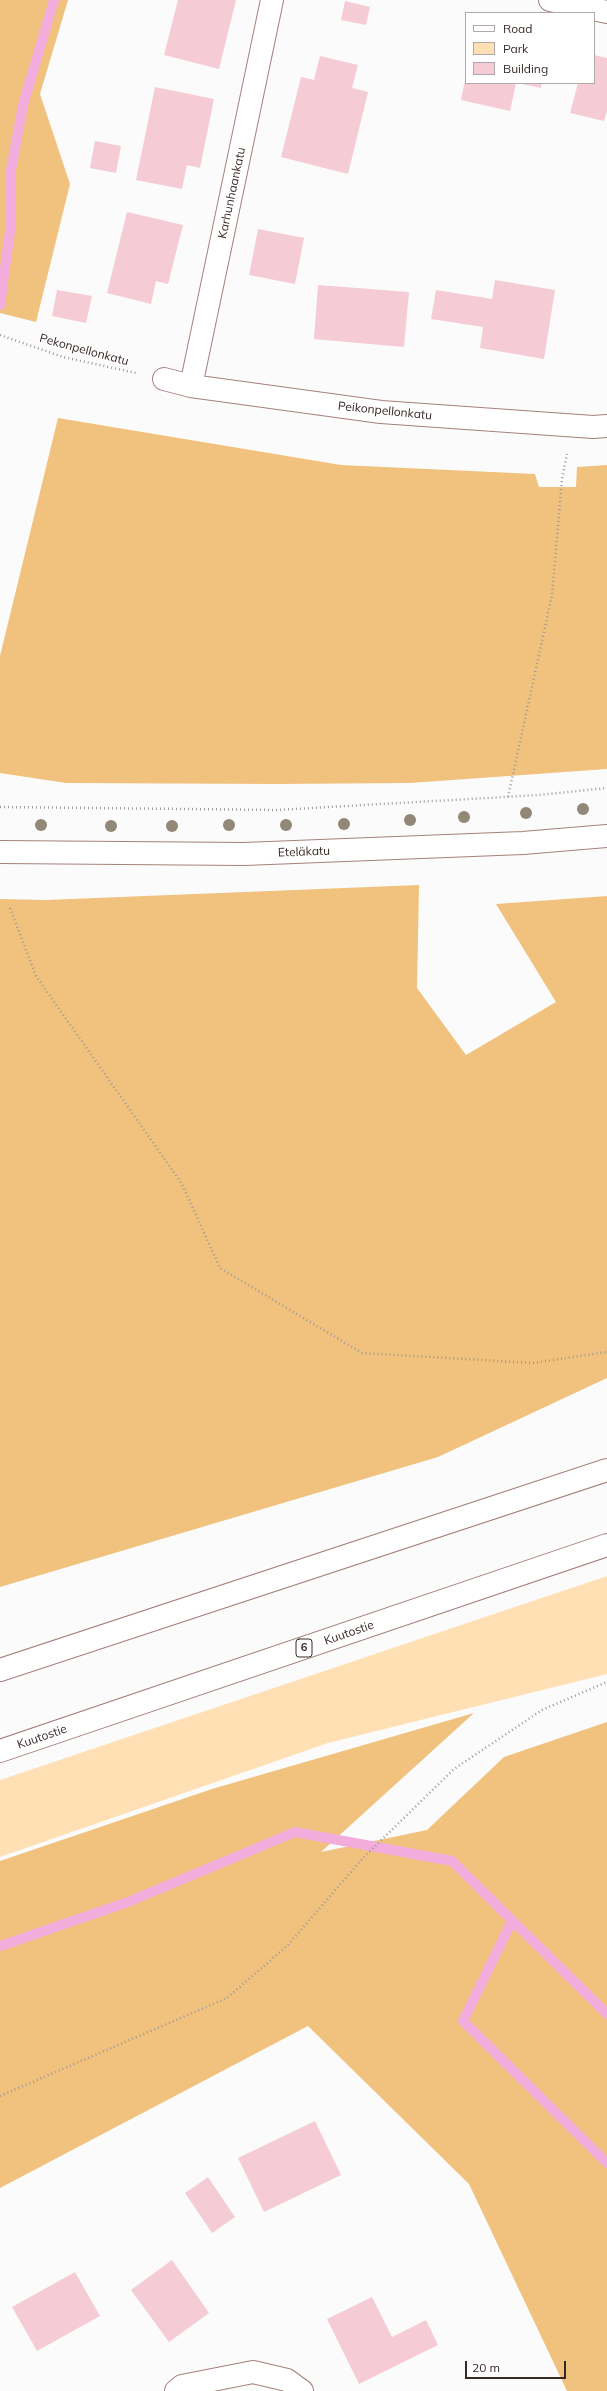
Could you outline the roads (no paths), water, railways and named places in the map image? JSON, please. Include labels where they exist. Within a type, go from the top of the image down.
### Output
[{"type":"main road","name":"Karhunhaankatu","points":[[191,386],[272,0]]},
{"type":"main road","points":[[550,0],[607,12]]},
{"type":"main road","name":"Peikonpellonkatu","points":[[164,379],[191,386],[381,412],[573,426],[607,426]]},
{"type":"main road","name":"Eteläkatu","points":[[0,852],[244,854],[515,843],[607,836]]},
{"type":"main road","points":[[0,1670],[607,1470]]},
{"type":"main road","name":"Kuutostie","points":[[0,1751],[607,1545]]},
{"type":"main road","points":[[176,2391],[182,2386],[253,2372],[287,2380],[302,2391]]},
{"type":"waterway","points":[[0,305],[10,231],[11,170],[23,105],[54,0]]},
{"type":"waterway","points":[[0,1946],[128,1902],[295,1832],[452,1861],[607,2014]]},
{"type":"waterway","points":[[512,1921],[463,2021],[607,2163]]}]
